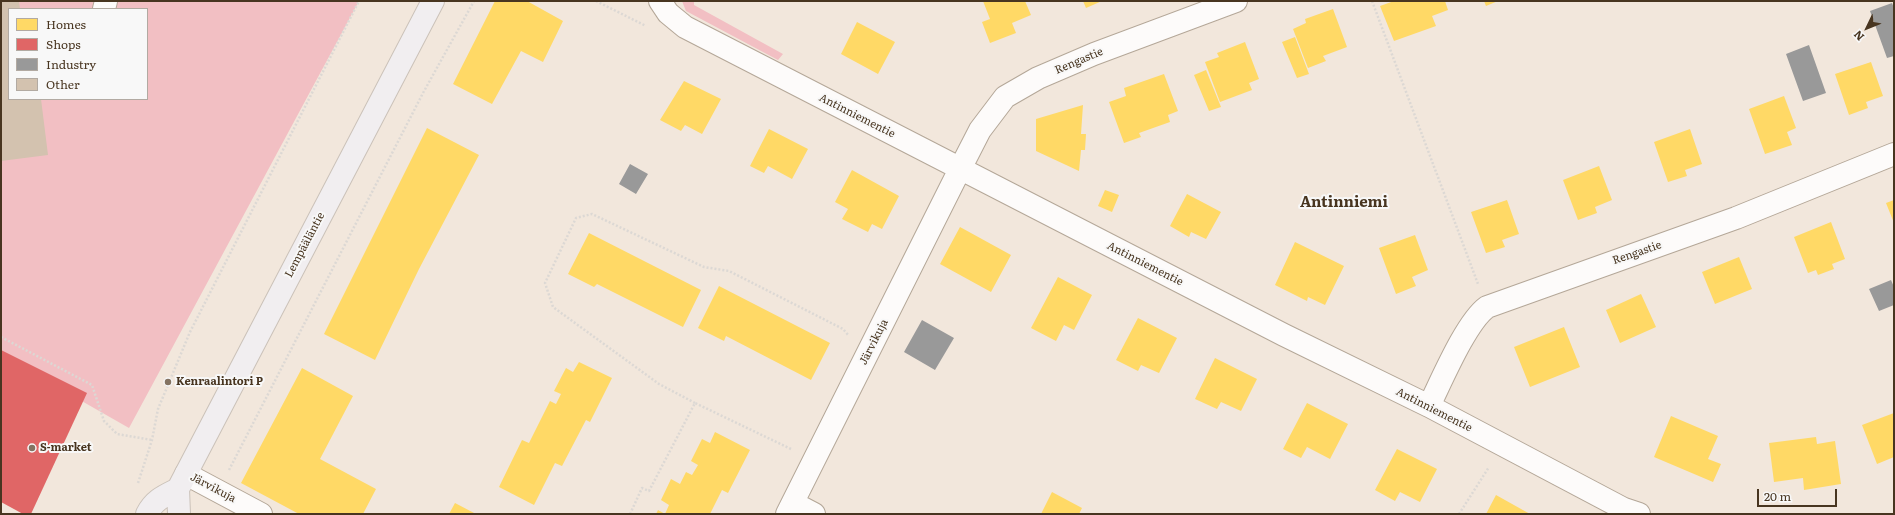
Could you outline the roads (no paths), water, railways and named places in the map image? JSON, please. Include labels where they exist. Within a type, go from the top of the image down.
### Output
[{"type":"main road","name":"Lempääläntie","points":[[179,514],[182,481],[433,1]]},
{"type":"main road","points":[[147,514],[157,500],[182,481]]},
{"type":"street","name":"Antinniementie","points":[[660,1],[668,13],[685,27],[1284,335],[1429,406],[1624,509],[1639,514]]},
{"type":"street","name":"Rengastie","points":[[960,169],[980,130],[1005,97],[1038,78],[1094,54],[1236,1]]},
{"type":"street","name":"Rengastie","points":[[1429,406],[1469,329],[1487,307],[1736,218],[1894,154]]},
{"type":"street","name":"Järvikuja","points":[[790,509],[960,169]]},
{"type":"street","name":"Järvikuja","points":[[182,481],[219,491],[261,514]]},
{"type":"street","points":[[790,509],[814,514]]},
{"type":"place","name":"Kenraalintori P","points":[[168,382]]},
{"type":"place","name":"S-market","points":[[32,448]]},
{"type":"district","name":"Antinniemi","points":[[1344,203]]}]
